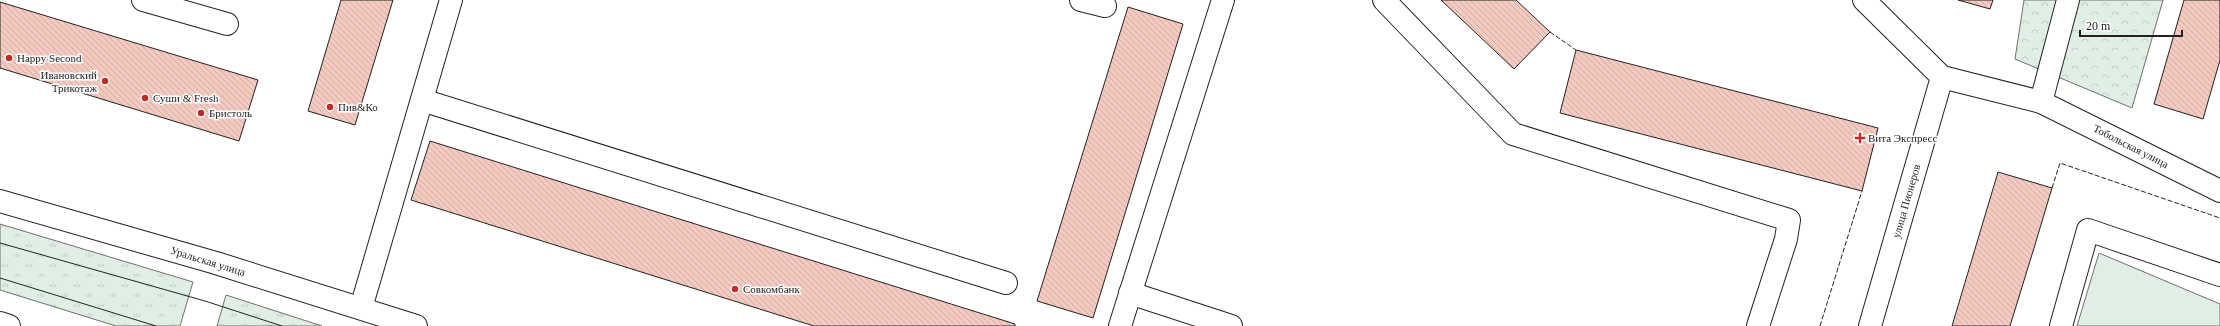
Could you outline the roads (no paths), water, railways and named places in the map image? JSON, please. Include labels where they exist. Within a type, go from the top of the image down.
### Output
[{"type":"street","points":[[142,0],[227,24]]},
{"type":"street","points":[[361,308],[451,0]]},
{"type":"street","points":[[1081,0],[1105,6]]},
{"type":"street","points":[[1120,326],[1223,0]]},
{"type":"street","points":[[1384,0],[1513,134],[1789,220],[1786,239],[1758,326]]},
{"type":"street","points":[[1864,0],[1942,77]]},
{"type":"street","points":[[2041,102],[2068,0]]},
{"type":"street","name":"Тобольская улица","points":[[1942,77],[2041,102],[2220,190]]},
{"type":"street","name":"улица Пионеров","points":[[1870,326],[1942,77]]},
{"type":"street","points":[[422,100],[1006,283]]},
{"type":"street","name":"Уральская улица","points":[[0,201],[216,263],[416,326]]},
{"type":"street","points":[[2061,326],[2088,230],[2220,275]]},
{"type":"street","points":[[1130,293],[1231,326]]},
{"type":"street","points":[[0,323],[9,326]]},
{"type":"tram line","points":[[0,243],[205,301],[282,326]]},
{"type":"tram line","points":[[0,278],[156,326]]},
{"type":"place","name":"Happy Second","points":[[9,58]]},
{"type":"place","name":"Ивановский Трикотаж","points":[[105,81]]},
{"type":"place","name":"Суши & Fresh","points":[[145,98]]},
{"type":"place","name":"Пив&Ко","points":[[330,107]]},
{"type":"place","name":"Бристоль","points":[[201,113]]},
{"type":"place","name":"Вита Экспресс","points":[[1860,138]]},
{"type":"place","name":"Совкомбанк","points":[[735,289]]}]
